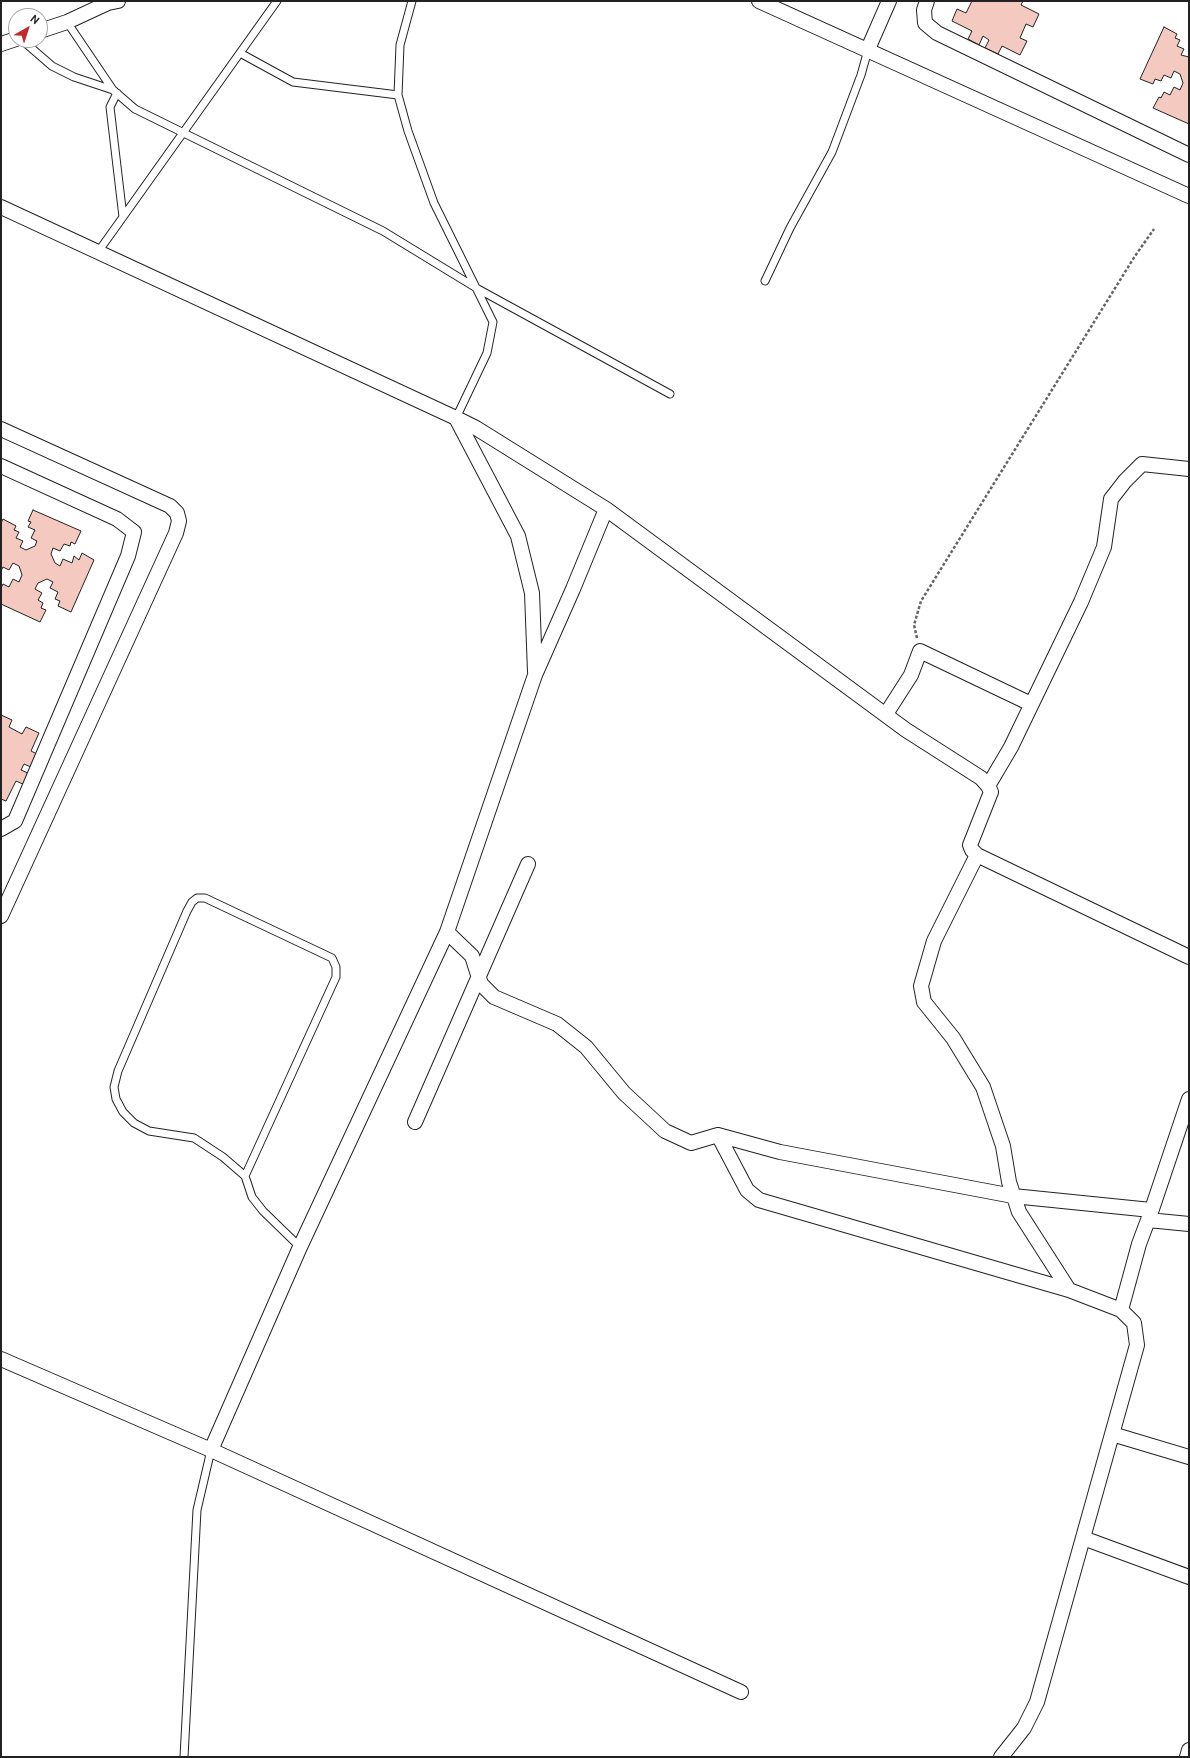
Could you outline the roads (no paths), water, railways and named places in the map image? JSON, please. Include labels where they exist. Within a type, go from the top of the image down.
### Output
[{"type":"street","points":[[48,28],[67,22],[108,3],[118,1]]},
{"type":"street","points":[[760,1],[1189,196]]},
{"type":"street","points":[[868,49],[889,1]]},
{"type":"street","points":[[928,1],[924,10],[925,23],[937,33],[1189,155]]},
{"type":"street","points":[[1,207],[456,418],[476,428],[606,508],[906,730],[981,778],[991,792],[988,803],[970,845],[972,850],[977,855],[1189,957]]},
{"type":"street","points":[[456,418],[518,536],[532,593],[535,675]]},
{"type":"street","points":[[1,429],[170,506],[177,513],[179,521],[176,534],[5,898],[1,916]]},
{"type":"street","points":[[988,786],[1011,747],[1081,602],[1104,547],[1111,499],[1125,481],[1142,464],[1189,469]]},
{"type":"street","points":[[1,466],[117,519],[134,532],[128,556],[15,820],[1,829]]},
{"type":"street","points":[[211,1450],[300,1246],[447,932],[535,675],[573,589],[606,508]]},
{"type":"street","points":[[886,714],[911,675],[920,651],[1031,704]]},
{"type":"street","points":[[977,855],[934,942],[921,986],[924,1002],[953,1038],[983,1088],[1003,1146],[1013,1196],[1019,1212],[1069,1290]]},
{"type":"street","points":[[415,1122],[528,864]]},
{"type":"street","points":[[447,932],[472,956],[481,984],[494,997],[557,1024],[586,1047],[624,1093],[665,1131],[692,1143],[718,1135],[780,1152],[1013,1196],[1150,1215],[1189,1224]]},
{"type":"street","points":[[1121,1310],[1139,1244],[1189,1099]]},
{"type":"street","points":[[718,1135],[747,1190],[759,1200],[1069,1290],[1121,1310],[1134,1323],[1137,1345],[1037,1702],[1024,1728],[1001,1757]]},
{"type":"street","points":[[1,1359],[211,1450],[741,1692]]},
{"type":"street","points":[[1112,1434],[1189,1457]]},
{"type":"street","points":[[1083,1538],[1189,1577]]},
{"type":"street","points":[[1187,1757],[1189,1750]]},
{"type":"lane","points":[[98,252],[277,1]]},
{"type":"lane","points":[[412,1],[400,45],[398,95],[408,131],[434,203],[493,322],[487,353],[456,418]]},
{"type":"lane","points":[[67,22],[115,92],[135,109],[383,231],[478,290],[670,394]]},
{"type":"lane","points":[[31,48],[52,66],[74,77],[115,92]]},
{"type":"lane","points":[[765,281],[790,228],[832,152],[861,75],[868,49]]},
{"type":"lane","points":[[240,53],[293,82],[398,95]]},
{"type":"lane","points":[[115,92],[110,107],[123,217]]},
{"type":"lane","points":[[245,1176],[336,978],[336,967],[332,958],[205,898],[197,898],[192,902],[186,911],[118,1071],[114,1087],[116,1098],[123,1112],[134,1123],[149,1132],[194,1138],[223,1157],[245,1176],[252,1197],[262,1211],[300,1246]]},
{"type":"lane","points":[[184,1757],[197,1510],[211,1450]]}]
